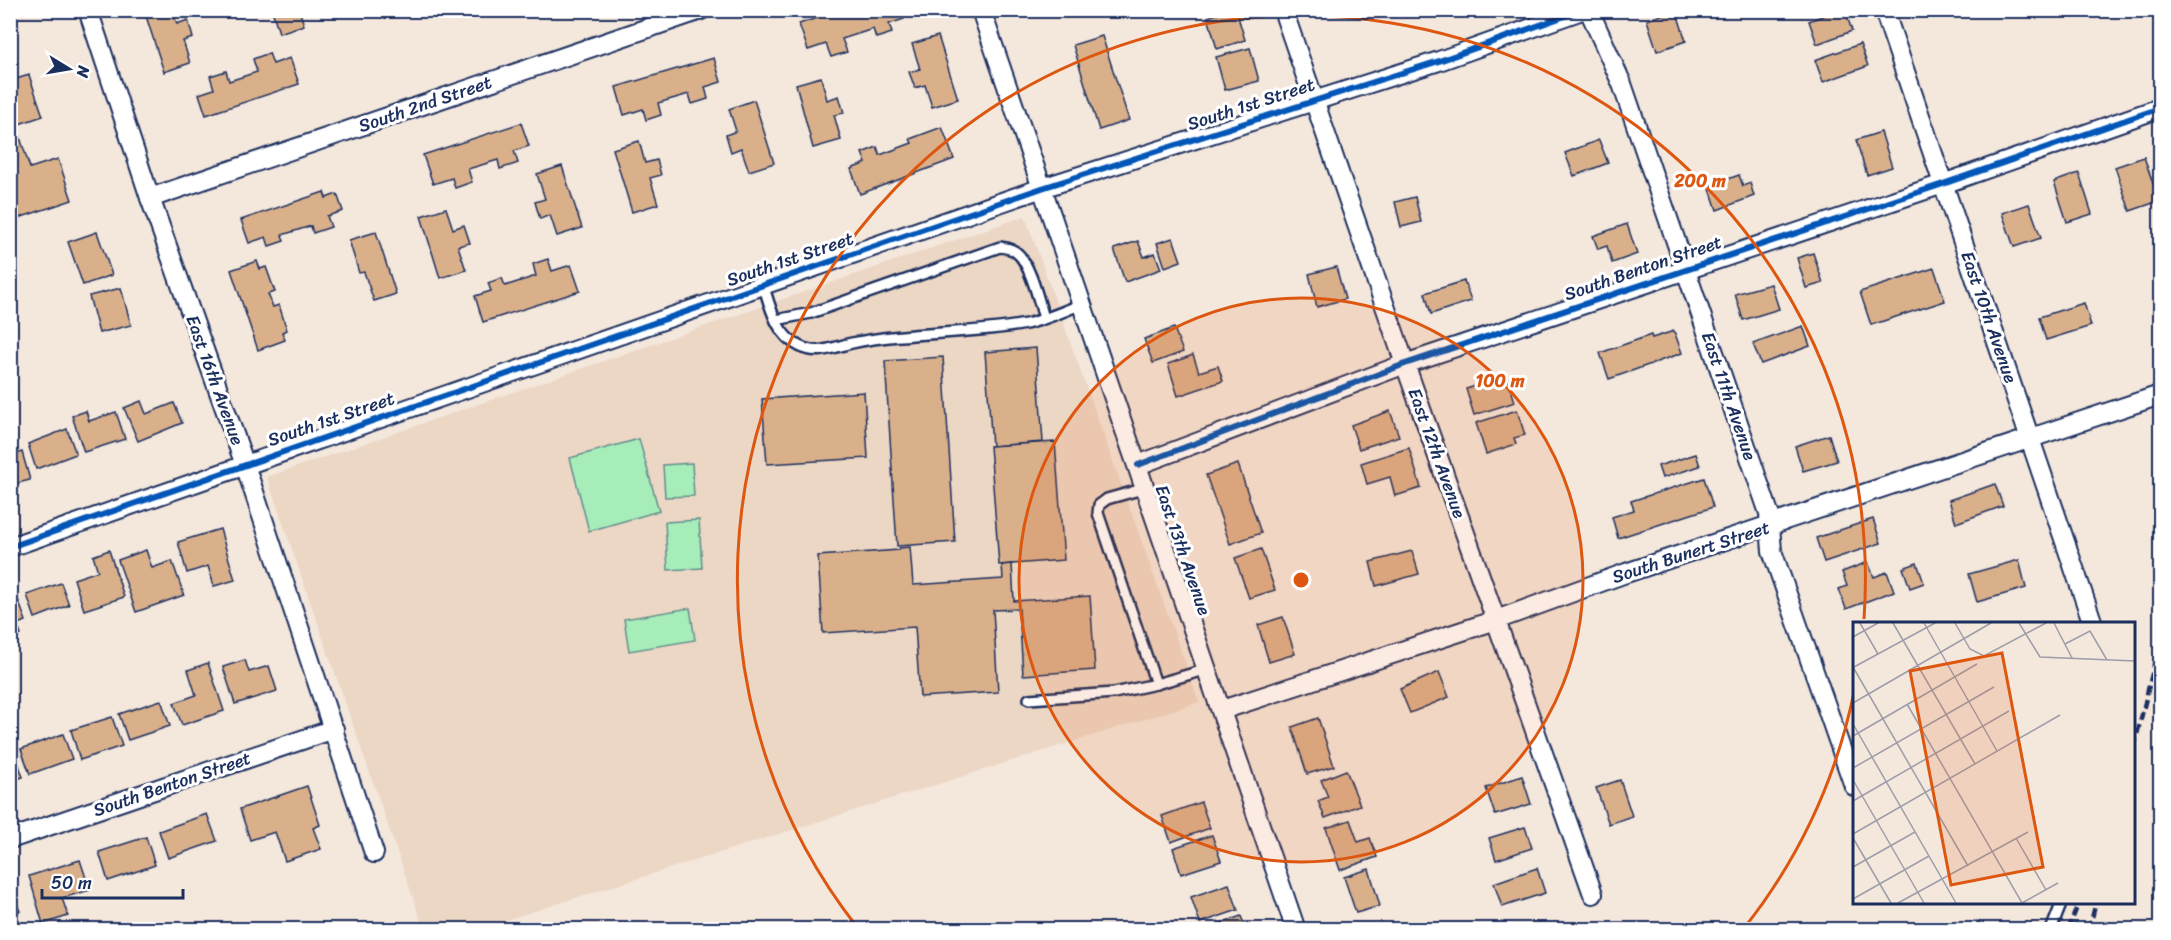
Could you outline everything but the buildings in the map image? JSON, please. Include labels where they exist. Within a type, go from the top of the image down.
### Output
[{"type":"street","name":"East 16th Avenue","points":[[88,10],[150,198],[245,465],[374,854]]},
{"type":"street","name":"South 2nd Street","points":[[150,198],[701,10]]},
{"type":"street","name":"East 13th Avenue","points":[[981,10],[1296,930]]},
{"type":"street","name":"East 12th Avenue","points":[[1284,10],[1405,364],[1593,894]]},
{"type":"street","name":"South 1st Street","points":[[10,547],[1042,188],[1314,99],[1439,61],[1582,10]]},
{"type":"street","name":"East 11th Avenue","points":[[1589,10],[1622,84],[1686,269],[1769,513],[1772,552],[1853,783]]},
{"type":"street","name":"East 10th Avenue","points":[[1884,10],[2032,439],[2092,622]]},
{"type":"street","name":"South Benton Street","points":[[1138,465],[1405,364],[1943,184],[2160,108]]},
{"type":"street","name":"South Bunert Street","points":[[1222,710],[1496,620],[1626,573],[2160,395]]},
{"type":"street","name":"South Benton Street","points":[[10,839],[334,729]]},
{"type":"lane","points":[[776,320],[811,313],[1000,247],[1012,249],[1020,254],[1026,264],[1044,318]]},
{"type":"lane","points":[[763,284],[776,320],[793,343],[816,352],[850,343],[888,337],[1026,324],[1082,304]]},
{"type":"lane","points":[[1146,488],[1107,499],[1099,506],[1098,513],[1156,684]]},
{"type":"lane","points":[[1029,699],[1114,693],[1208,669]]},
{"type":"lane","points":[[2051,930],[2062,904]]},
{"type":"shaded area","points":[[1025,216],[1199,702],[477,929],[424,929],[267,477]]},
{"type":"green space","points":[[639,439],[659,511],[589,531],[570,458]]},
{"type":"green space","points":[[692,463],[694,496],[665,497],[663,465]]},
{"type":"green space","points":[[699,520],[702,568],[668,570],[665,522]]},
{"type":"green space","points":[[690,608],[695,640],[629,651],[624,619]]},
{"type":"railway","points":[[2135,743],[2160,641]]},
{"type":"railway","points":[[2068,930],[2078,904]]},
{"type":"railway","points":[[2089,930],[2096,904]]},
{"type":"cycle path","points":[[10,547],[1042,188],[1439,61],[1582,10]]},
{"type":"cycle path","points":[[1138,465],[1405,364],[1943,184],[2160,108]]}]
